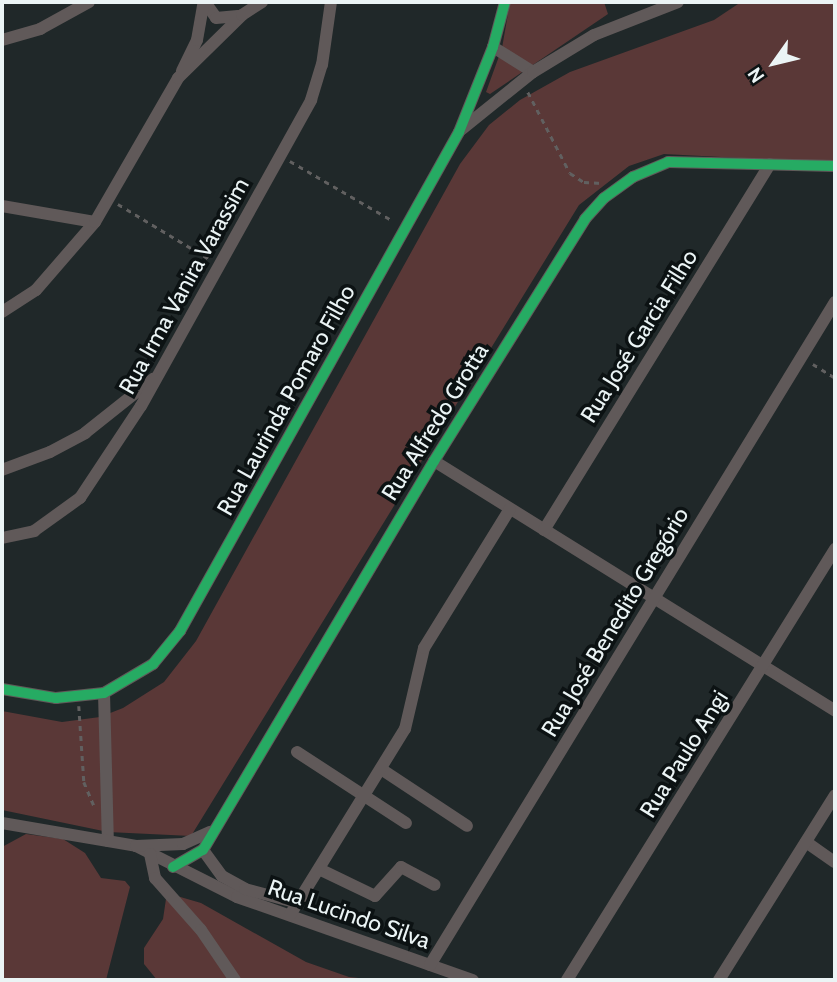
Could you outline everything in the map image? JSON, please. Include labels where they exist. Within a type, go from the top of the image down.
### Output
[{"type":"street","points":[[2,40],[40,29],[87,2]]},
{"type":"street","points":[[204,2],[223,21],[242,15]]},
{"type":"street","points":[[2,312],[36,290],[95,222],[197,40],[204,2]]},
{"type":"street","points":[[178,78],[242,15],[262,2]]},
{"type":"street","name":"Rua Laurinda Pomaro Filho","points":[[2,689],[56,698],[104,693],[153,664],[180,631],[459,132],[494,47],[505,2]]},
{"type":"street","points":[[637,2],[648,10]]},
{"type":"street","name":"Rua Laurinda Pomaro Filho","points":[[459,132],[528,76],[594,35],[648,10],[678,2]]},
{"type":"street","name":"Rua Irma Vanira Varassim","points":[[2,538],[34,531],[80,498],[162,371],[311,100],[322,65],[329,3]]},
{"type":"street","points":[[197,40],[211,47]]},
{"type":"street","points":[[494,47],[528,76]]},
{"type":"street","name":"Rua Alfredo Grotta","points":[[202,850],[434,461],[585,219],[604,198],[633,177],[668,162],[835,166]]},
{"type":"street","name":"Rua José Garcia Filho","points":[[544,530],[770,164]]},
{"type":"street","points":[[2,205],[95,222]]},
{"type":"street","name":"Rua José Benedito Gregório","points":[[430,965],[835,302]]},
{"type":"street","points":[[2,470],[50,452],[85,433],[162,371]]},
{"type":"street","points":[[434,461],[835,710]]},
{"type":"street","points":[[290,915],[405,729],[425,648],[510,509]]},
{"type":"street","name":"Rua Paulo Angi","points":[[567,980],[835,549]]},
{"type":"street","points":[[104,693],[108,841]]},
{"type":"street","points":[[297,752],[406,823]]},
{"type":"street","points":[[381,769],[467,826]]},
{"type":"street","points":[[719,980],[835,795]]},
{"type":"street","points":[[2,823],[136,846],[183,844],[211,832]]},
{"type":"street","points":[[806,842],[835,862]]},
{"type":"street","name":"Rua Lucindo Silva","points":[[136,846],[212,886],[473,980]]},
{"type":"street","points":[[202,850],[217,871],[245,889],[298,902]]},
{"type":"street","points":[[173,867],[202,850]]},
{"type":"street","points":[[202,850],[201,863],[212,886]]},
{"type":"street","points":[[150,854],[155,878],[201,930],[235,980]]},
{"type":"street","points":[[319,869],[374,896],[396,868],[435,885]]},
{"type":"path","points":[[528,76],[541,122],[562,163],[576,179],[611,182]]},
{"type":"path","points":[[282,156],[405,228]]},
{"type":"path","points":[[109,198],[220,266]]},
{"type":"path","points":[[801,357],[835,378]]},
{"type":"path","points":[[78,696],[83,774]]},
{"type":"shaded area","points":[[510,2],[604,2],[608,14],[490,94],[486,92],[502,48]]},
{"type":"shaded area","points":[[741,2],[835,2],[835,163],[664,154],[629,166],[579,205],[191,836],[108,832],[2,810],[2,711],[62,722],[100,717],[123,708],[164,682],[196,641],[460,164],[489,125],[520,100],[570,72],[714,20]]},
{"type":"shaded area","points":[[26,834],[63,839],[85,853],[101,878],[125,881],[130,887],[106,980],[2,980],[2,847]]},
{"type":"shaded area","points":[[177,896],[201,903],[306,962],[349,977],[378,980],[157,980],[144,964],[144,948],[163,919],[166,899]]},
{"type":"cycle path","points":[[2,689],[56,698],[104,693],[153,664],[180,631],[459,132],[493,47],[505,2]]},
{"type":"cycle path","points":[[173,867],[203,850],[434,461],[585,219],[604,198],[633,177],[668,162],[835,166]]}]
